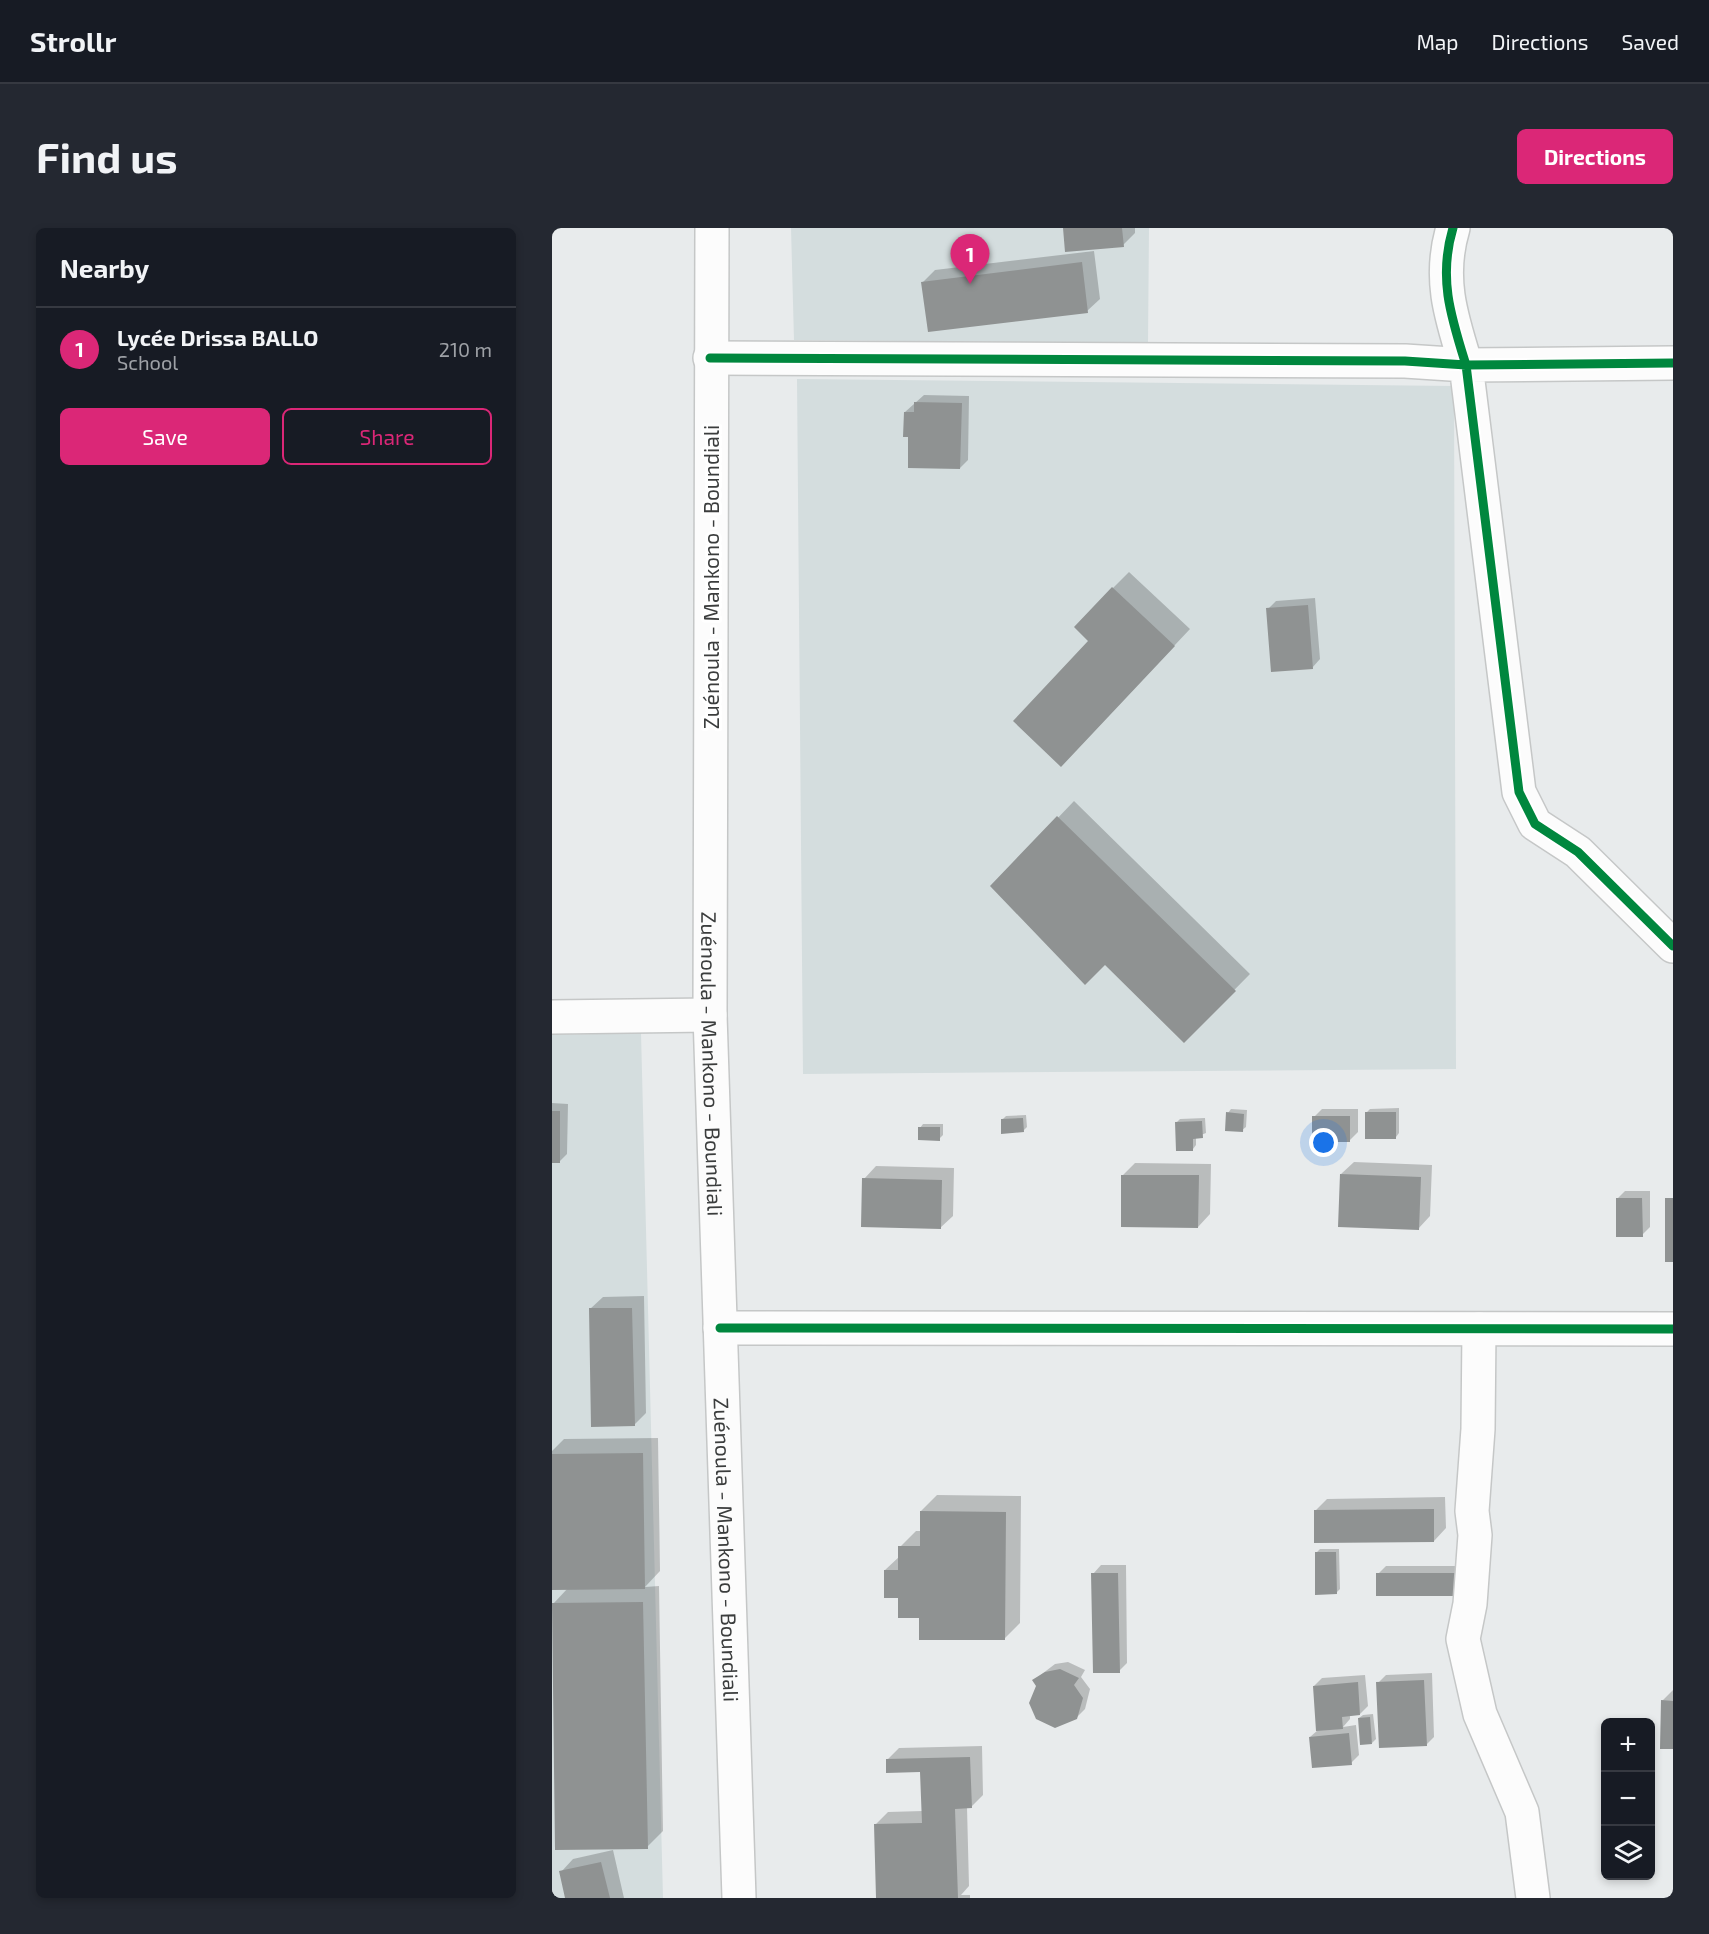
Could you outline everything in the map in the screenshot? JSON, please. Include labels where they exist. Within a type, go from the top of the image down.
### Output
[{"type":"street","name":"Zuénoula - Mankono - Boundiali","points":[[712,228],[710,1014],[739,1898]]},
{"type":"street","points":[[1453,228],[1445,277],[1451,314],[1466,365],[1519,792],[1535,824],[1578,852],[1673,946]]},
{"type":"street","points":[[710,358],[1406,361],[1466,365],[1673,363]]},
{"type":"street","points":[[552,1017],[710,1014]]},
{"type":"street","points":[[720,1328],[1673,1329]]},
{"type":"street","points":[[1479,1329],[1478,1429],[1472,1511],[1475,1535],[1470,1604],[1463,1639],[1480,1713],[1522,1812],[1533,1898]]},
{"type":"shaded area","points":[[791,228],[1149,228],[1148,343],[794,340]]},
{"type":"shaded area","points":[[797,379],[1454,386],[1456,1069],[803,1074]]},
{"type":"shaded area","points":[[641,1033],[663,1898],[552,1898],[552,1035]]},
{"type":"building","points":[[1063,228],[1122,228],[1124,247],[1065,252]]},
{"type":"building","points":[[1082,262],[1088,313],[928,332],[921,282]]},
{"type":"building","points":[[914,402],[962,403],[960,469],[908,468],[908,437],[903,437],[904,412],[914,412]]},
{"type":"building","points":[[1112,587],[1175,646],[1061,767],[1013,721],[1088,641],[1074,627]]},
{"type":"building","points":[[1308,605],[1313,669],[1271,672],[1266,608]]},
{"type":"building","points":[[1057,816],[1236,991],[1184,1043],[1105,965],[1085,985],[990,886]]},
{"type":"building","points":[[552,1111],[560,1111],[560,1163],[552,1163]]},
{"type":"building","points":[[1226,1112],[1244,1114],[1243,1132],[1225,1131]]},
{"type":"building","points":[[1365,1112],[1396,1112],[1396,1139],[1365,1139]]},
{"type":"building","points":[[1312,1116],[1350,1116],[1350,1142],[1312,1142]]},
{"type":"building","points":[[1023,1118],[1024,1132],[1001,1134],[1001,1119]]},
{"type":"building","points":[[1202,1121],[1203,1138],[1193,1139],[1193,1151],[1176,1151],[1175,1122]]},
{"type":"building","points":[[918,1127],[940,1127],[940,1141],[918,1140]]},
{"type":"building","points":[[1340,1174],[1421,1177],[1419,1230],[1338,1227]]},
{"type":"building","points":[[1121,1175],[1199,1175],[1198,1228],[1121,1227]]},
{"type":"building","points":[[862,1178],[942,1180],[941,1229],[861,1227]]},
{"type":"building","points":[[1616,1198],[1642,1198],[1643,1237],[1616,1237]]},
{"type":"building","points":[[1665,1198],[1673,1198],[1673,1262],[1665,1262]]},
{"type":"building","points":[[589,1308],[632,1308],[635,1426],[591,1427]]},
{"type":"building","points":[[643,1453],[645,1589],[552,1590],[552,1454]]},
{"type":"building","points":[[1434,1509],[1434,1542],[1314,1543],[1314,1510]]},
{"type":"building","points":[[920,1511],[1006,1512],[1005,1640],[919,1640],[919,1618],[898,1618],[898,1598],[884,1598],[884,1570],[898,1570],[898,1546],[920,1546]]},
{"type":"building","points":[[1315,1552],[1336,1552],[1337,1594],[1315,1595]]},
{"type":"building","points":[[1091,1573],[1118,1573],[1120,1673],[1093,1673]]},
{"type":"building","points":[[1376,1573],[1464,1573],[1464,1596],[1376,1596]]},
{"type":"building","points":[[643,1602],[648,1849],[555,1850],[552,1603]]},
{"type":"building","points":[[1060,1669],[1079,1678],[1074,1685],[1083,1698],[1077,1719],[1055,1728],[1036,1719],[1029,1703],[1036,1686],[1032,1680],[1045,1672]]},
{"type":"building","points":[[1424,1680],[1427,1746],[1379,1748],[1376,1682]]},
{"type":"building","points":[[1358,1682],[1360,1715],[1342,1717],[1343,1729],[1316,1731],[1313,1686]]},
{"type":"building","points":[[1661,1700],[1673,1701],[1673,1749],[1660,1749]]},
{"type":"building","points":[[1370,1717],[1372,1744],[1360,1745],[1358,1718]]},
{"type":"building","points":[[1349,1733],[1352,1765],[1312,1768],[1309,1737]]},
{"type":"building","points":[[970,1757],[972,1808],[955,1809],[958,1898],[876,1898],[874,1824],[922,1823],[920,1772],[886,1773],[886,1759]]},
{"type":"building","points":[[601,1862],[610,1898],[565,1898],[559,1871]]},
{"type":"cycle path","points":[[1453,228],[1447,264],[1448,297],[1466,365],[1519,792],[1535,824],[1578,852],[1673,946]]},
{"type":"cycle path","points":[[710,358],[1405,361],[1466,365],[1673,363]]},
{"type":"cycle path","points":[[720,1328],[1673,1329]]},
{"type":"place","name":"Lycée Drissa BALLO","points":[[970,284]]}]
